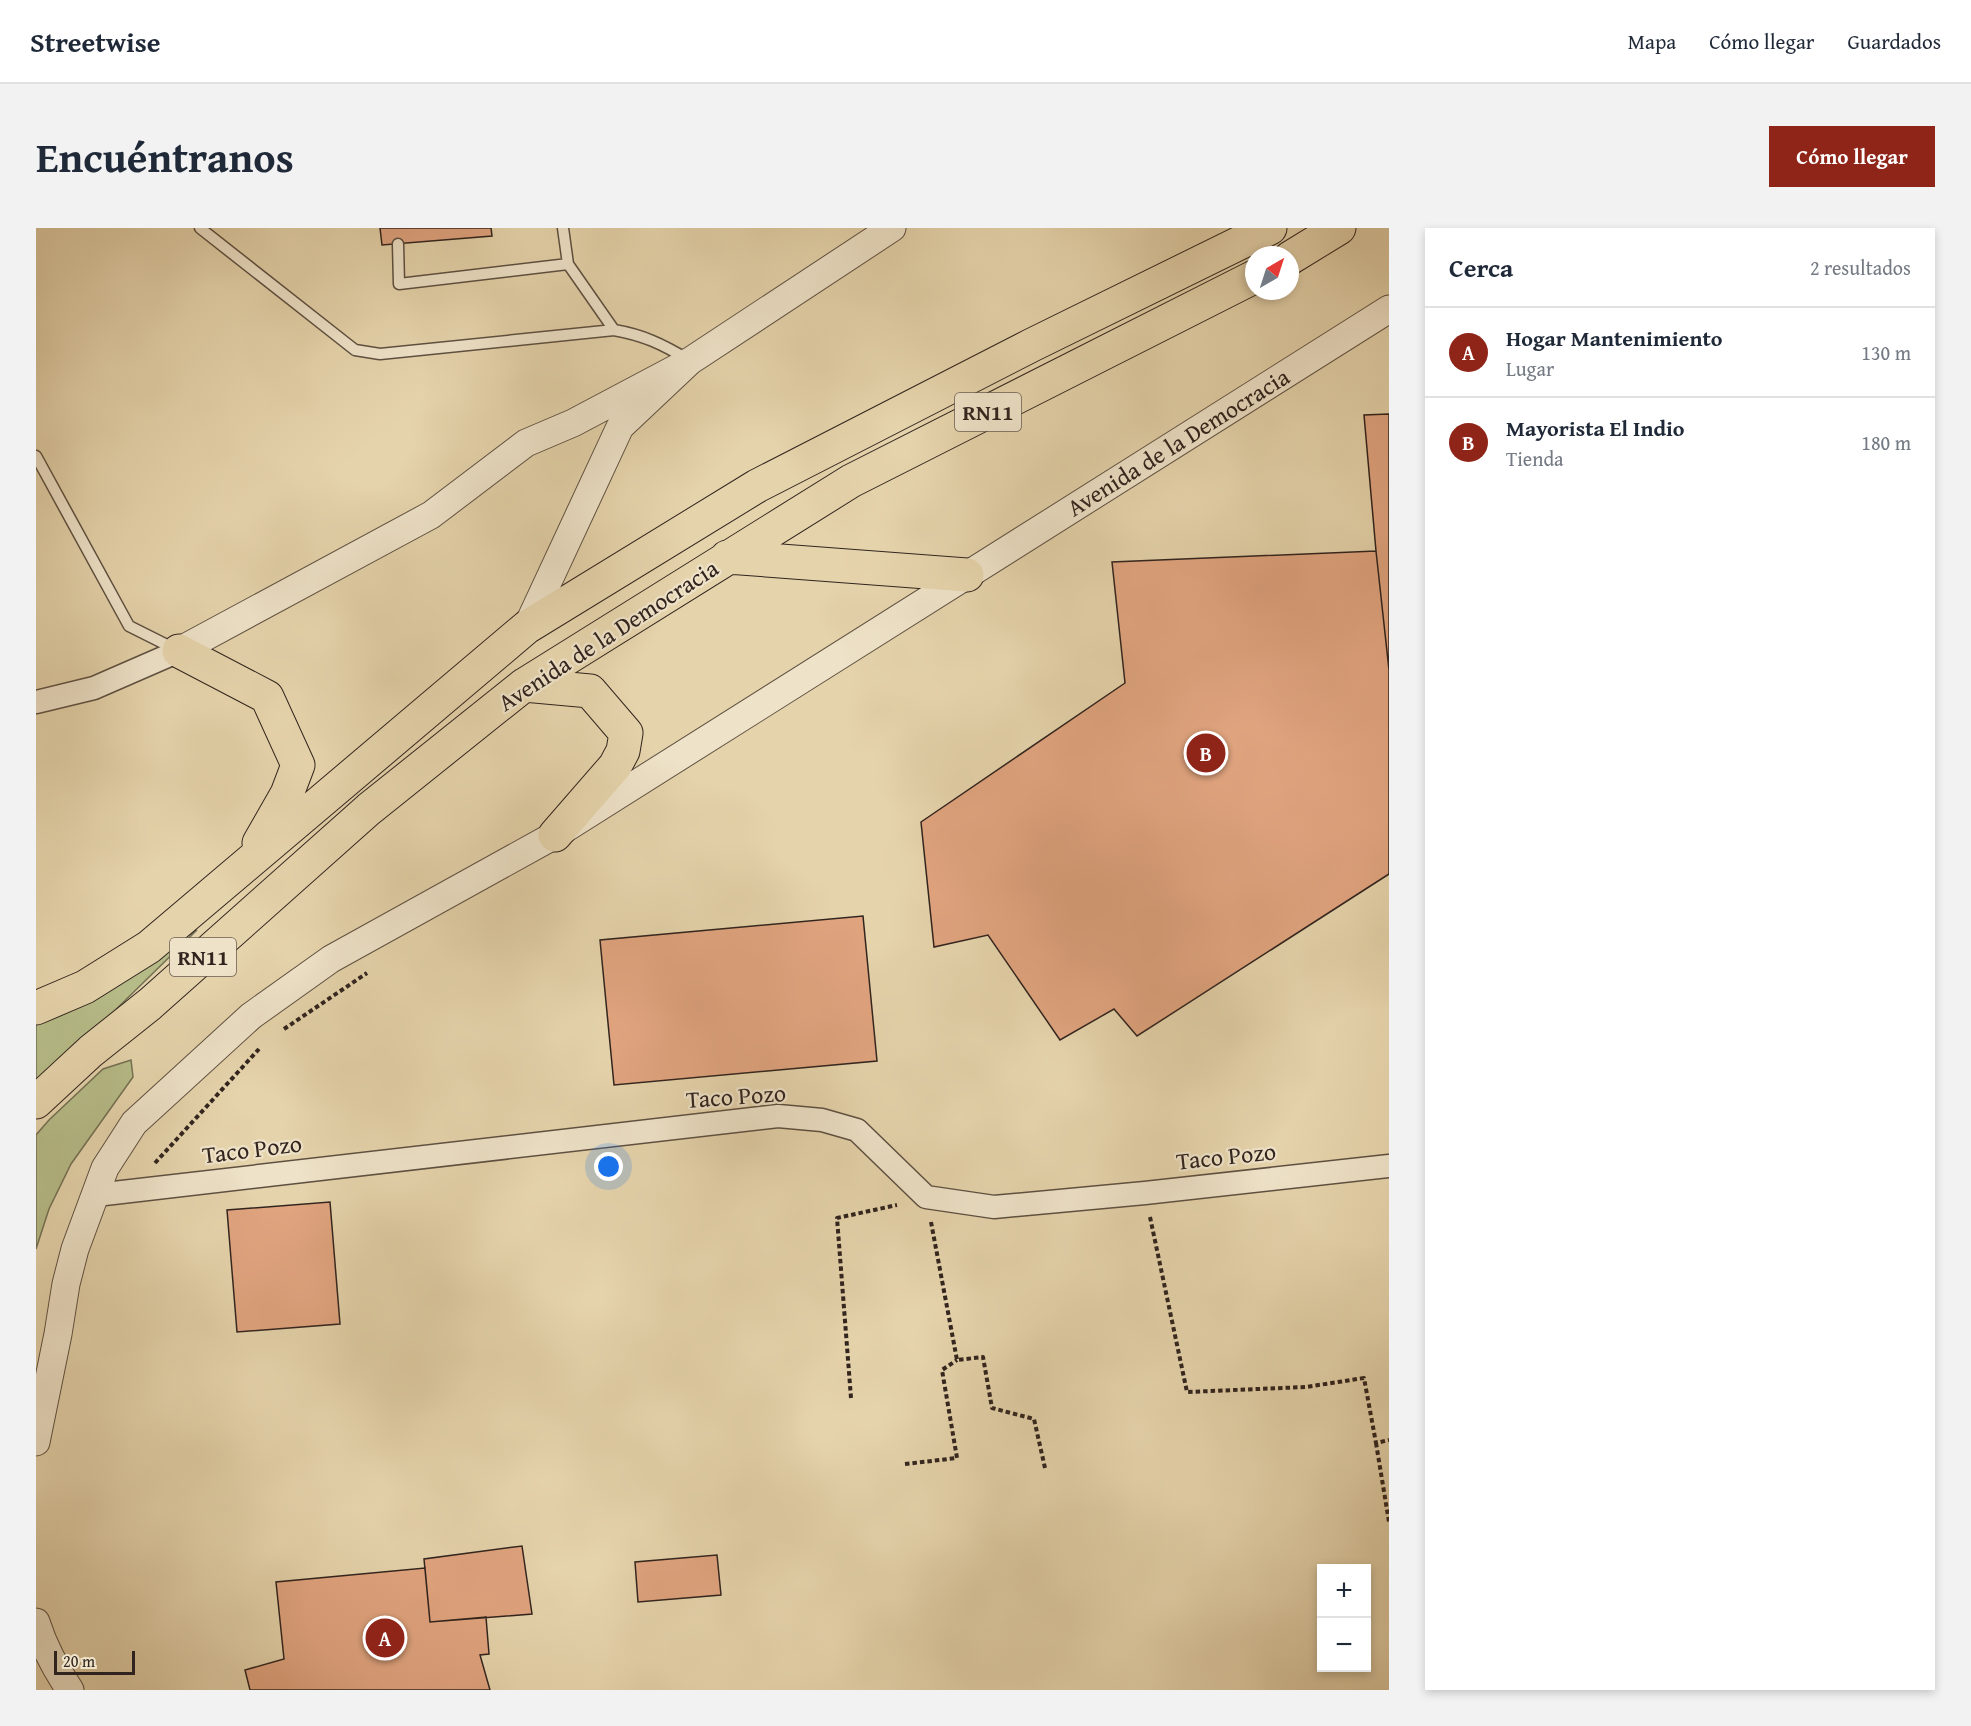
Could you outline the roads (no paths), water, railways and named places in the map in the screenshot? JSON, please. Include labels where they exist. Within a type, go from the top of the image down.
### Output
[{"type":"highway","name":"Avenida de la Democracia","points":[[36,1008],[85,987],[149,947],[527,627],[756,486],[1032,345],[1270,228]]},
{"type":"highway","points":[[1299,252],[1339,228]]},
{"type":"highway","name":"Avenida de la Democracia","points":[[36,1102],[91,1051],[150,1004],[369,809],[524,685],[851,481],[1245,282]]},
{"type":"highway","points":[[727,557],[967,575]]},
{"type":"highway","points":[[179,651],[267,697],[298,765],[287,794],[248,863]]},
{"type":"highway","points":[[524,685],[590,691],[626,733],[623,751],[615,766],[555,835]]},
{"type":"street","name":"Avenida de la Democracia","points":[[527,627],[620,427],[690,361],[892,228]]},
{"type":"street","name":"Avenida de la Democracia","points":[[36,1442],[66,1284],[75,1249],[105,1168],[134,1123],[251,1017],[332,959],[555,835],[1389,309]]},
{"type":"street","points":[[36,702],[94,688],[179,651],[431,515],[526,443],[573,423],[690,361]]},
{"type":"street","name":"Taco Pozo","points":[[96,1195],[778,1116],[822,1120],[857,1130],[926,1197],[994,1207],[1389,1166]]},
{"type":"street","points":[[36,1622],[55,1667],[70,1690]]},
{"type":"lane","points":[[201,228],[355,350],[380,354],[614,330],[651,339],[690,361]]},
{"type":"lane","points":[[563,228],[568,264],[614,330]]},
{"type":"lane","points":[[398,244],[399,284],[568,264]]},
{"type":"lane","points":[[36,456],[129,626],[179,651]]},
{"type":"place","name":"Mayorista El Indio","points":[[1206,753]]},
{"type":"place","name":"Hogar Mantenimiento","points":[[385,1638]]}]
